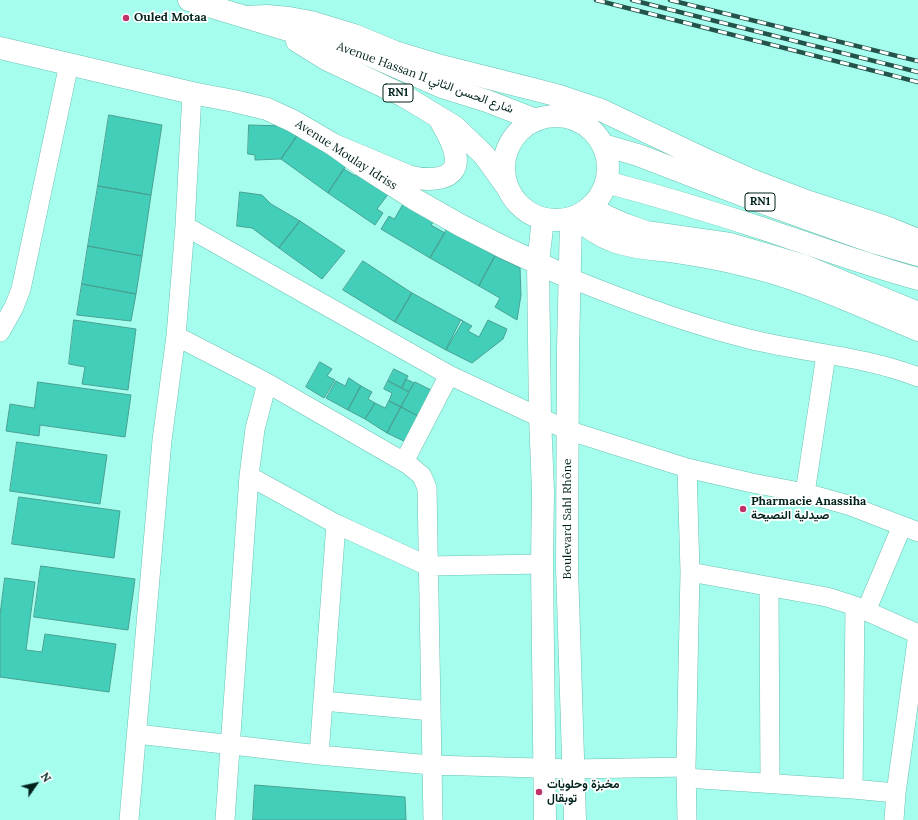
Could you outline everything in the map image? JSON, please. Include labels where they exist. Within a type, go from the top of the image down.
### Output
[{"type":"main road","name":"Avenue Hassan II شارع الحسن الثاني","points":[[189,0],[366,54],[442,87],[488,101],[536,120]]},
{"type":"main road","points":[[245,17],[289,18],[311,22],[354,36],[395,52],[441,66],[556,95],[601,110],[754,181],[806,201],[894,230],[918,240]]},
{"type":"main road","name":"Avenue Hassan II شارع الحسن الثاني","points":[[268,24],[326,59],[404,96],[455,127],[484,155],[507,187]]},
{"type":"main road","name":"Avenue Moulay Idriss","points":[[0,48],[267,109],[293,120],[334,145],[363,166],[416,200],[460,225],[570,278]]},
{"type":"main road","points":[[334,145],[408,176],[429,180],[443,178],[451,172],[456,157],[455,151],[438,116]]},
{"type":"main road","name":"RN1","points":[[551,116],[567,117],[581,122],[594,132],[603,145],[608,159],[608,174],[604,189],[579,214],[562,221],[536,217],[524,210],[514,200],[507,187],[503,171],[505,155],[511,140],[522,128],[536,120],[551,116]]},
{"type":"main road","name":"RN1","points":[[603,145],[638,154],[755,200],[876,243],[918,255]]},
{"type":"main road","name":"RN1","points":[[606,182],[660,197],[918,279]]},
{"type":"main road","points":[[579,214],[608,217],[646,232],[730,244],[802,265],[918,313]]},
{"type":"main road","points":[[579,214],[588,228],[618,243],[632,247],[702,256],[776,274],[809,284],[918,330]]},
{"type":"main road","name":"Boulevard Sahl Rhône","points":[[575,820],[567,568],[567,430],[570,278],[579,214]]},
{"type":"main road","name":"Boulevard Sahl Rhône","points":[[543,219],[538,263],[540,417],[544,492],[542,564],[545,820]]},
{"type":"street","points":[[0,332],[14,307],[21,289],[69,64]]},
{"type":"street","points":[[129,820],[162,440],[176,336],[185,226],[192,93]]},
{"type":"street","points":[[185,226],[449,375],[567,430],[687,468],[752,483],[805,493],[848,505],[910,529],[860,609],[853,789]]},
{"type":"street","points":[[570,278],[619,298],[691,323],[749,339],[872,363],[918,377]]},
{"type":"street","points":[[176,336],[267,383],[404,462],[422,476],[427,488],[433,820]]},
{"type":"street","points":[[805,493],[826,355]]},
{"type":"street","points":[[404,462],[449,375]]},
{"type":"street","points":[[225,820],[249,476],[255,429],[267,383]]},
{"type":"street","points":[[687,468],[690,572],[686,772],[687,820]]},
{"type":"street","points":[[249,476],[336,524],[428,566],[542,564]]},
{"type":"street","points":[[319,755],[336,524]]},
{"type":"street","points":[[690,572],[827,597],[860,609],[918,634],[896,793],[894,820]]},
{"type":"street","points":[[769,587],[770,783]]},
{"type":"street","points":[[323,701],[431,711]]},
{"type":"street","points":[[137,734],[319,755],[431,765],[686,772],[770,783],[896,793]]},
{"type":"building","points":[[109,115],[162,125],[151,195],[98,186]]},
{"type":"building","points":[[249,125],[285,126],[300,132],[281,159],[255,160],[255,155],[248,154]]},
{"type":"building","points":[[300,132],[346,164],[328,193],[281,159]]},
{"type":"building","points":[[344,169],[355,176],[358,171],[389,193],[377,209],[383,213],[375,225],[328,193]]},
{"type":"building","points":[[98,186],[151,195],[142,256],[88,246]]},
{"type":"building","points":[[240,192],[262,195],[271,204],[300,221],[279,248],[252,228],[237,226]]},
{"type":"building","points":[[404,203],[434,221],[431,225],[445,233],[430,258],[381,229],[389,216],[394,219]]},
{"type":"building","points":[[300,221],[345,251],[322,279],[279,248]]},
{"type":"building","points":[[447,229],[495,256],[479,286],[430,258]]},
{"type":"building","points":[[88,246],[142,256],[136,294],[82,284]]},
{"type":"building","points":[[495,256],[520,268],[521,295],[517,320],[495,307],[500,298],[479,286]]},
{"type":"building","points":[[363,261],[412,293],[395,322],[343,290]]},
{"type":"building","points":[[82,284],[136,294],[131,321],[77,315]]},
{"type":"building","points":[[412,293],[463,321],[446,350],[395,322]]},
{"type":"building","points":[[74,320],[136,329],[128,390],[82,384],[85,367],[69,364]]},
{"type":"building","points":[[461,320],[472,326],[468,331],[479,337],[488,320],[507,329],[503,339],[472,363],[446,350]]},
{"type":"building","points":[[320,362],[332,369],[327,376],[335,380],[324,398],[306,387]]},
{"type":"building","points":[[394,369],[408,376],[402,388],[388,381]]},
{"type":"building","points":[[349,378],[361,386],[348,410],[326,398],[336,381],[345,386]]},
{"type":"building","points":[[406,379],[414,383],[409,392],[402,388]]},
{"type":"building","points":[[388,381],[409,392],[401,407],[389,401],[392,393],[384,389]]},
{"type":"building","points":[[38,382],[131,395],[125,437],[40,425],[39,436],[6,431],[10,404],[34,408]]},
{"type":"building","points":[[415,382],[435,392],[422,418],[401,407]]},
{"type":"building","points":[[361,386],[372,392],[368,399],[375,403],[365,419],[348,410]]},
{"type":"building","points":[[389,401],[401,407],[387,433],[365,419],[375,403],[385,408]]},
{"type":"building","points":[[401,407],[422,418],[410,444],[387,433]]},
{"type":"building","points":[[17,442],[107,455],[100,504],[10,491]]},
{"type":"building","points":[[19,497],[120,511],[114,558],[12,544]]},
{"type":"building","points":[[41,566],[135,579],[128,630],[34,617]]},
{"type":"building","points":[[5,578],[35,582],[26,650],[42,652],[45,634],[116,644],[109,692],[0,677],[0,615]]},
{"type":"building","points":[[255,785],[405,797],[406,820],[253,820]]},
{"type":"railway","points":[[596,0],[918,82]]},
{"type":"railway","points":[[632,0],[918,72]]},
{"type":"railway","points":[[670,0],[918,61]]},
{"type":"place","name":"Ouled Motaa","points":[[126,18]]},
{"type":"place","name":"Pharmacie Anassiha صيدلية النصيحة","points":[[743,509]]},
{"type":"place","name":"مخبزة وحلويات توبقال","points":[[539,792]]}]
